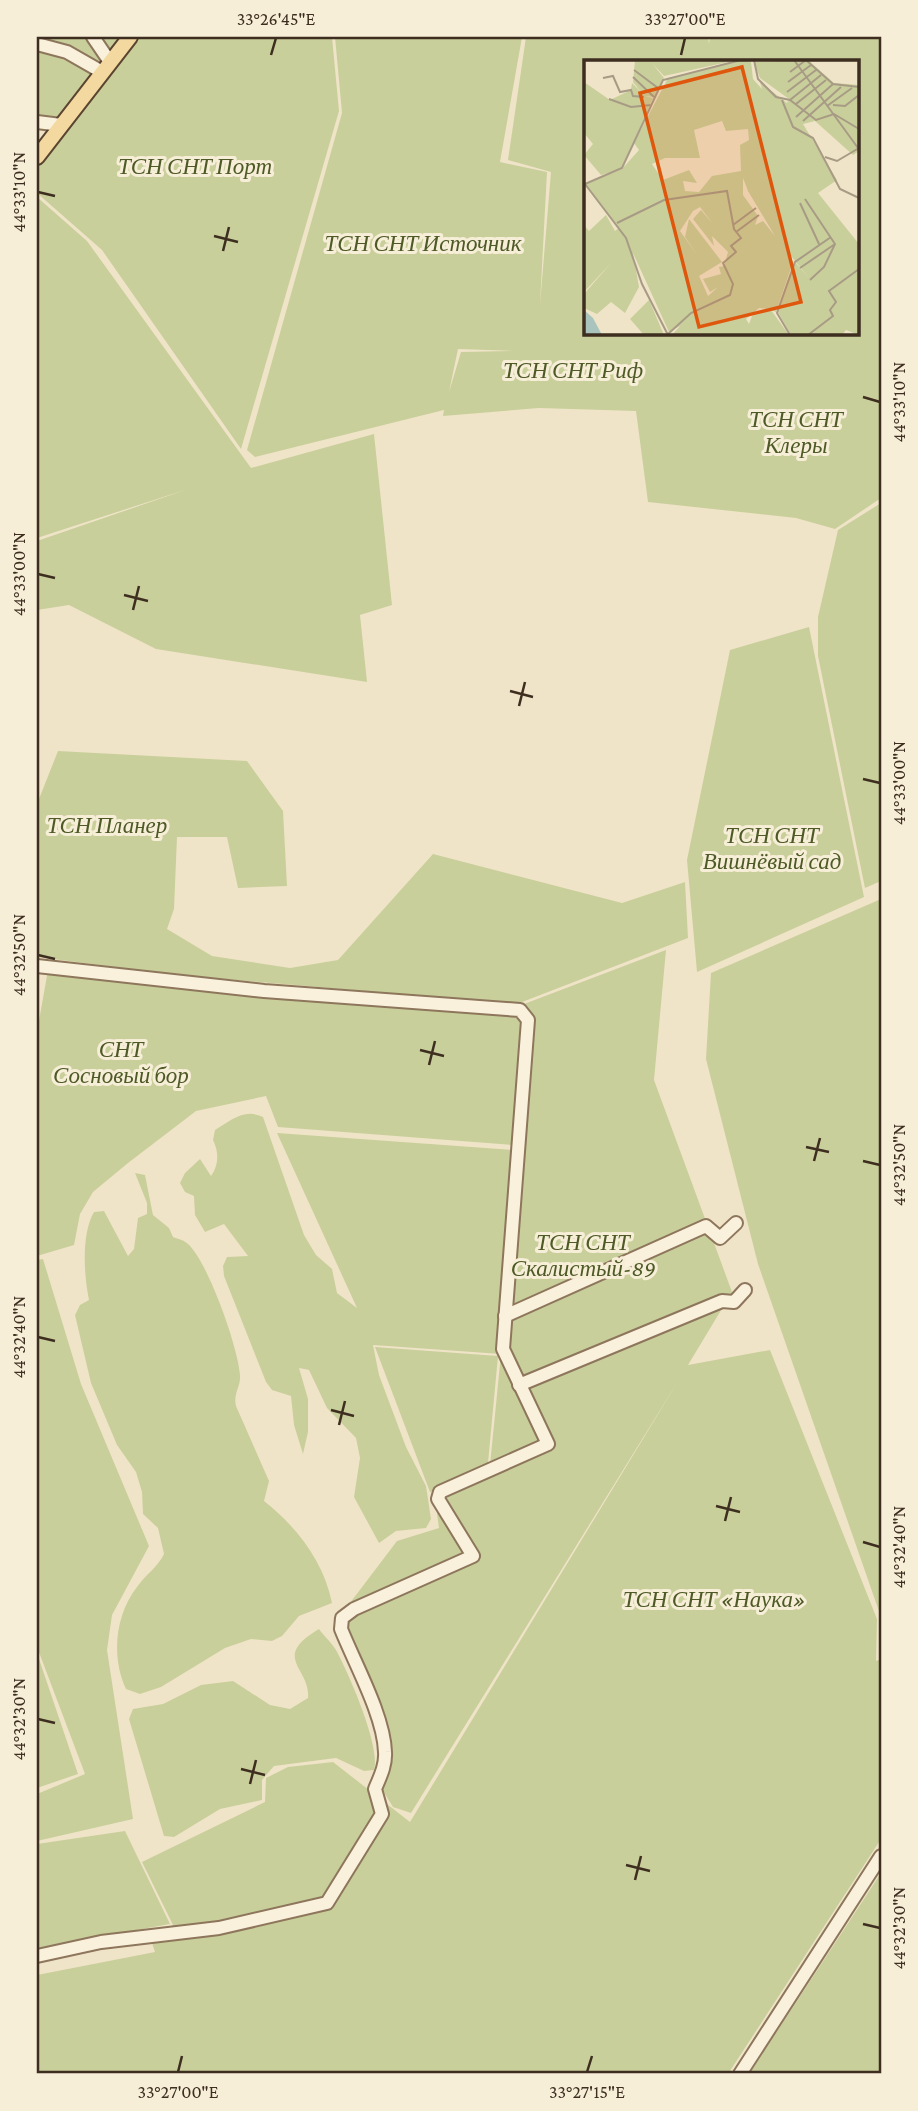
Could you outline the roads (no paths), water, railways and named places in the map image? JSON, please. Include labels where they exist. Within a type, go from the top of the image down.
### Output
[{"type":"main road","points":[[37,157],[130,37]]},
{"type":"street","points":[[93,37],[106,67]]},
{"type":"street","points":[[37,44],[106,67]]},
{"type":"street","points":[[37,122],[61,125]]},
{"type":"street","points":[[37,966],[264,991],[520,1010],[528,1020],[503,1349],[548,1444],[440,1492],[438,1499],[473,1556],[354,1609],[342,1618],[341,1629],[379,1723],[385,1752],[383,1770],[375,1789],[382,1814],[327,1903],[219,1928],[101,1942],[37,1956]]},
{"type":"street","points":[[505,1316],[706,1226],[720,1238],[736,1223]]},
{"type":"street","points":[[519,1385],[722,1301],[734,1302],[746,1290]]},
{"type":"street","points":[[740,2074],[881,1856]]},
{"type":"park label","name":"ТСН СНТ Порт","points":[[195,166]]},
{"type":"park label","name":"ТСН СНТ Источник","points":[[423,243]]},
{"type":"park label","name":"ТСН СНТ Риф","points":[[573,370]]},
{"type":"park label","name":"ТСН СНТ Клеры","points":[[796,432]]},
{"type":"park label","name":"ТСН Планер","points":[[107,825]]},
{"type":"park label","name":"ТСН СНТ Вишнёвый сад","points":[[772,848]]},
{"type":"park label","name":"СНТ Сосновый бор","points":[[121,1062]]},
{"type":"park label","name":"ТСН СНТ Скалистый-89","points":[[583,1255]]},
{"type":"park label","name":"ТСН СНТ «Наука»","points":[[714,1599]]}]
